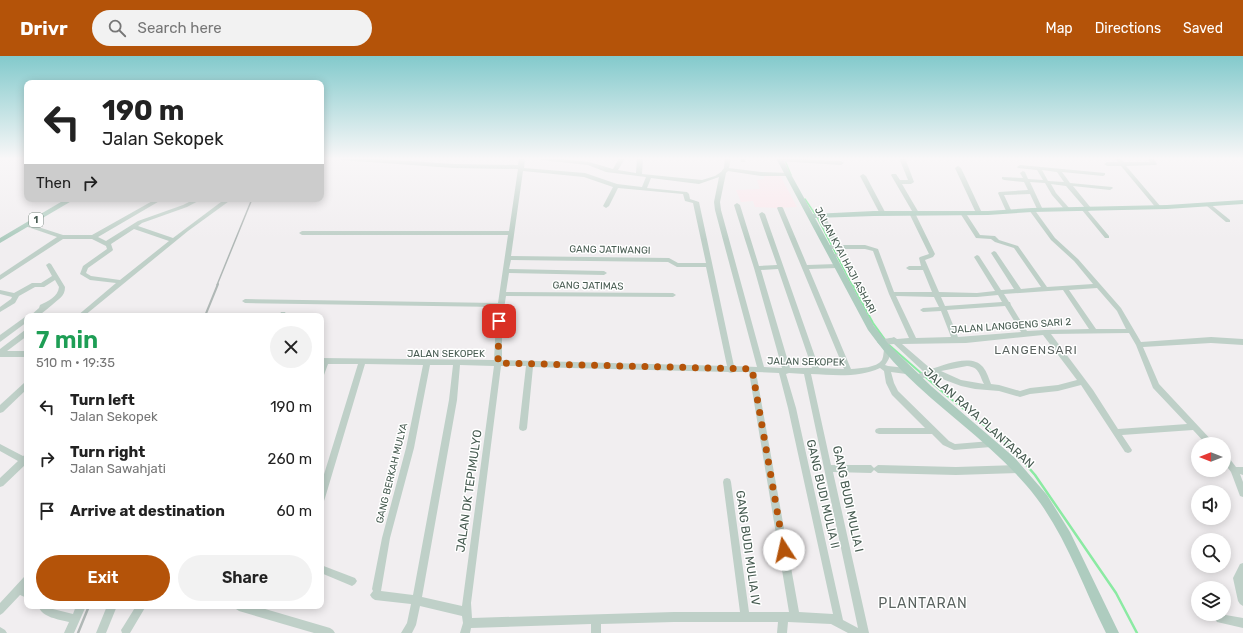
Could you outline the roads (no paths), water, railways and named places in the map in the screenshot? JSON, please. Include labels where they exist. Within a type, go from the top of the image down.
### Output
[{"type":"main road","name":"JALAN KYAI HAJI ASHARI","points":[[796,185],[817,216],[835,256],[837,266],[865,319],[888,343],[906,371]]},
{"type":"main road","name":"1","points":[[0,241],[66,202]]},
{"type":"main road","points":[[817,216],[882,212],[979,213],[1036,210],[1159,208],[1243,202]]},
{"type":"main road","name":"JALAN RAYA PLANTARAN","points":[[906,371],[926,374],[1031,483],[1049,508],[1071,546],[1113,633]]},
{"type":"street","name":"JALAN DK TEPIMULYO","points":[[468,622],[466,612],[498,363],[499,321],[519,185]]},
{"type":"street","points":[[613,185],[685,193],[687,200],[696,202],[731,370]]},
{"type":"street","points":[[644,189],[646,185]]},
{"type":"street","points":[[721,185],[717,206],[761,370]]},
{"type":"street","points":[[868,185],[882,212]]},
{"type":"street","points":[[900,185],[931,250],[931,256],[922,259],[956,340]]},
{"type":"street","points":[[966,185],[979,213]]},
{"type":"street","points":[[1028,185],[1032,192],[1036,210],[1053,239],[1072,256],[1119,310],[1139,345],[1156,386],[1204,437]]},
{"type":"street","points":[[1049,185],[1054,194],[1068,210]]},
{"type":"street","points":[[1069,185],[1107,237]]},
{"type":"street","points":[[1078,185],[1110,188]]},
{"type":"street","points":[[1139,185],[1159,208]]},
{"type":"street","points":[[606,206],[616,186]]},
{"type":"street","points":[[1009,212],[1001,192],[1032,192]]},
{"type":"street","points":[[93,237],[155,202]]},
{"type":"street","points":[[106,244],[137,223],[192,202]]},
{"type":"street","points":[[84,313],[173,240],[225,202]]},
{"type":"street","name":"GANG BUDI MULIA II","points":[[737,205],[757,268],[785,371],[839,622]]},
{"type":"street","points":[[1209,205],[1228,221]]},
{"type":"street","points":[[780,208],[849,372]]},
{"type":"street","points":[[963,213],[978,237],[993,237],[997,241],[1016,247],[1046,290]]},
{"type":"street","points":[[762,214],[817,372]]},
{"type":"street","points":[[817,216],[823,229],[832,238]]},
{"type":"street","points":[[27,226],[62,237],[93,237],[106,244],[109,246],[110,250],[85,267],[83,274],[90,278],[121,282]]},
{"type":"street","points":[[134,226],[173,240]]},
{"type":"street","points":[[302,233],[511,233]]},
{"type":"street","points":[[0,278],[62,237]]},
{"type":"street","points":[[831,247],[864,247],[876,249],[892,294],[913,340]]},
{"type":"street","points":[[994,252],[1019,291]]},
{"type":"street","points":[[977,257],[1025,333]]},
{"type":"street","name":"GANG JATIWANGI","points":[[508,258],[669,260],[677,265],[709,265]]},
{"type":"street","points":[[42,307],[59,296],[62,291],[62,287],[49,265]]},
{"type":"street","points":[[805,267],[837,266]]},
{"type":"street","points":[[757,268],[780,267]]},
{"type":"street","points":[[909,268],[925,268]]},
{"type":"street","points":[[506,271],[604,273]]},
{"type":"street","points":[[0,310],[13,301],[16,295],[34,285],[40,286],[55,277]]},
{"type":"street","points":[[892,294],[937,294],[961,296],[1099,286]]},
{"type":"street","points":[[1065,288],[1094,331]]},
{"type":"street","points":[[0,292],[16,295]]},
{"type":"street","name":"GANG JATIMAS","points":[[503,294],[673,296]]},
{"type":"street","points":[[38,313],[52,301]]},
{"type":"street","points":[[245,301],[502,305]]},
{"type":"street","points":[[923,310],[1008,304]]},
{"type":"street","points":[[0,339],[24,321]]},
{"type":"street","name":"JALAN LANGGENG SARI 2","points":[[888,343],[913,340],[980,339],[1045,332],[1131,331]]},
{"type":"street","points":[[1045,332],[1082,382],[1128,450]]},
{"type":"street","points":[[0,353],[24,334]]},
{"type":"street","points":[[1139,345],[1211,340],[1243,342]]},
{"type":"street","points":[[888,343],[884,367],[895,392],[946,443],[954,447],[992,444]]},
{"type":"street","points":[[888,343],[926,374],[941,376],[964,385],[999,388],[1020,394],[1030,391],[1058,388],[1082,382]]},
{"type":"street","points":[[0,353],[24,354]]},
{"type":"street","name":"JALAN SEKOPEK","points":[[324,362],[362,362],[426,367],[457,363],[498,363],[817,372],[849,372],[884,367],[906,371]]},
{"type":"street","points":[[324,488],[362,362]]},
{"type":"street","points":[[406,633],[411,625],[417,600],[453,400],[457,363]]},
{"type":"street","points":[[926,374],[953,365],[967,363],[974,364],[980,368],[989,387]]},
{"type":"street","points":[[523,428],[530,364]]},
{"type":"street","name":"GANG BERKAH MULYA","points":[[417,600],[376,592],[385,545],[410,448],[426,367]]},
{"type":"street","points":[[752,369],[795,617]]},
{"type":"street","name":"GANG BUDI MULIA I","points":[[807,371],[864,633]]},
{"type":"street","points":[[0,410],[24,388]]},
{"type":"street","points":[[1116,432],[1195,427]]},
{"type":"street","points":[[879,431],[934,431]]},
{"type":"street","points":[[0,447],[24,458]]},
{"type":"street","points":[[0,483],[24,461]]},
{"type":"street","points":[[1231,466],[1234,470],[1243,493]]},
{"type":"street","points":[[829,468],[956,471],[1019,469]]},
{"type":"street","points":[[1234,470],[1243,471]]},
{"type":"street","name":"GANG BUDI MULIA IV","points":[[727,482],[745,616]]},
{"type":"street","points":[[1243,567],[1238,578],[1243,601]]},
{"type":"street","points":[[324,570],[352,581]]},
{"type":"street","points":[[0,610],[23,591]]},
{"type":"street","points":[[417,600],[466,612]]},
{"type":"street","points":[[46,609],[51,613],[75,619]]},
{"type":"street","points":[[69,633],[79,609]]},
{"type":"street","points":[[101,633],[111,609]]},
{"type":"street","points":[[126,630],[139,609]]},
{"type":"street","points":[[261,609],[330,633]]},
{"type":"street","points":[[465,633],[468,622],[745,616],[826,618],[839,622],[858,633]]},
{"type":"street","points":[[782,633],[784,618]]},
{"type":"street","points":[[596,620],[596,633]]},
{"type":"street","points":[[1231,621],[1243,623]]},
{"type":"waterway","points":[[805,199],[817,217],[852,285]]},
{"type":"waterway","points":[[852,284],[873,323],[886,341]]},
{"type":"waterway","points":[[889,345],[946,395],[1004,441]]},
{"type":"waterway","points":[[1003,440],[1035,475],[1116,593],[1137,633]]},
{"type":"railway","points":[[217,285],[251,202]]},
{"type":"railway","points":[[206,313],[218,284]]},
{"type":"railway","points":[[78,633],[88,609]]},
{"type":"district","name":"LANGENSARI","points":[[1036,350]]},
{"type":"district","name":"PLANTARAN","points":[[923,603]]}]
